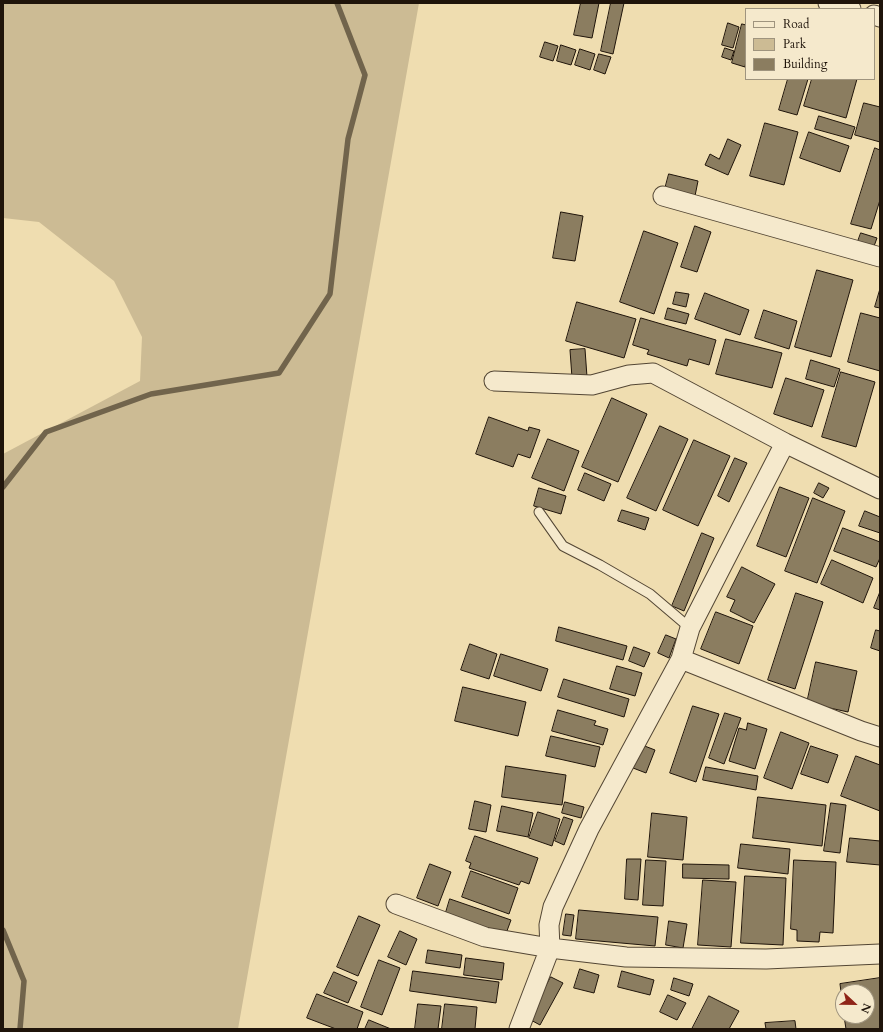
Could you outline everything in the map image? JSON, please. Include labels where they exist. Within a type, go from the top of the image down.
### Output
[{"type":"street","points":[[828,3],[847,8]]},
{"type":"street","points":[[663,196],[880,257]]},
{"type":"street","points":[[494,381],[592,384],[629,375],[653,373],[785,443],[880,489]]},
{"type":"street","points":[[519,1029],[550,948],[549,925],[553,907],[588,829],[681,659],[690,628],[785,443]]},
{"type":"street","points":[[681,659],[861,731],[880,737]]},
{"type":"street","points":[[396,904],[485,938],[550,948],[626,956],[703,959],[766,959],[880,954]]},
{"type":"lane","points":[[539,512],[563,546],[600,565],[650,594],[690,628]]},
{"type":"green space","points":[[3,3],[419,3],[238,1029],[3,1029],[3,454],[140,381],[142,337],[114,281],[39,222],[3,218]]},
{"type":"building","points":[[581,3],[599,3],[592,38],[574,35]]},
{"type":"building","points":[[611,3],[624,3],[613,54],[601,51]]},
{"type":"building","points":[[728,23],[739,27],[733,48],[722,45]]},
{"type":"building","points":[[742,24],[745,25],[745,67],[732,63]]},
{"type":"building","points":[[545,42],[558,46],[553,61],[540,57]]},
{"type":"building","points":[[561,45],[576,50],[571,65],[557,61]]},
{"type":"building","points":[[725,48],[734,51],[731,60],[722,57]]},
{"type":"building","points":[[580,49],[595,54],[590,70],[575,65]]},
{"type":"building","points":[[599,54],[611,57],[605,74],[594,70]]},
{"type":"building","points":[[788,80],[808,80],[797,115],[779,110]]},
{"type":"building","points":[[812,80],[857,80],[846,118],[804,106]]},
{"type":"building","points":[[864,103],[880,107],[880,142],[855,135]]},
{"type":"building","points":[[819,116],[855,127],[851,139],[815,129]]},
{"type":"building","points":[[765,123],[798,132],[784,185],[750,176]]},
{"type":"building","points":[[809,132],[849,146],[840,172],[800,158]]},
{"type":"building","points":[[728,139],[741,145],[728,175],[705,165],[710,154],[719,159]]},
{"type":"building","points":[[875,148],[880,150],[880,200],[871,229],[851,224]]},
{"type":"building","points":[[669,174],[698,181],[695,196],[665,189]]},
{"type":"building","points":[[561,212],[583,216],[575,261],[553,258]]},
{"type":"building","points":[[695,226],[711,232],[697,272],[681,267]]},
{"type":"building","points":[[644,231],[678,243],[654,314],[620,302]]},
{"type":"building","points":[[861,233],[877,238],[873,249],[857,244]]},
{"type":"building","points":[[817,270],[853,280],[831,357],[795,347]]},
{"type":"building","points":[[880,289],[880,308],[875,307]]},
{"type":"building","points":[[676,292],[689,294],[686,307],[673,304]]},
{"type":"building","points":[[705,293],[749,310],[740,335],[695,319]]},
{"type":"building","points":[[577,302],[636,319],[624,358],[566,341]]},
{"type":"building","points":[[668,308],[689,314],[686,324],[665,319]]},
{"type":"building","points":[[764,310],[797,321],[789,349],[755,338]]},
{"type":"building","points":[[861,313],[880,318],[880,371],[848,362]]},
{"type":"building","points":[[641,318],[716,340],[709,365],[689,359],[687,366],[647,354],[649,350],[633,345]]},
{"type":"building","points":[[726,339],[782,353],[772,388],[716,374]]},
{"type":"building","points":[[585,349],[587,377],[572,378],[570,350]]},
{"type":"building","points":[[811,360],[840,369],[834,387],[806,379]]},
{"type":"building","points":[[841,372],[875,382],[856,447],[822,437]]},
{"type":"building","points":[[786,378],[824,390],[812,427],[774,414]]},
{"type":"building","points":[[612,398],[647,414],[618,482],[582,467]]},
{"type":"building","points":[[489,417],[528,431],[529,427],[540,430],[530,458],[518,454],[513,467],[476,454]]},
{"type":"building","points":[[660,426],[688,439],[656,511],[627,498]]},
{"type":"building","points":[[548,439],[579,451],[564,491],[532,478]]},
{"type":"building","points":[[694,440],[730,456],[698,526],[663,510]]},
{"type":"building","points":[[735,458],[747,463],[729,502],[718,496]]},
{"type":"building","points":[[585,473],[611,484],[604,501],[578,490]]},
{"type":"building","points":[[819,483],[829,488],[823,498],[814,493]]},
{"type":"building","points":[[780,487],[809,498],[786,557],[757,546]]},
{"type":"building","points":[[539,488],[566,496],[561,514],[534,506]]},
{"type":"building","points":[[813,498],[845,511],[817,583],[785,571]]},
{"type":"building","points":[[622,510],[649,518],[645,530],[618,521]]},
{"type":"building","points":[[865,511],[880,517],[880,533],[859,526]]},
{"type":"building","points":[[843,528],[880,542],[880,558],[876,567],[834,551]]},
{"type":"building","points":[[702,533],[714,538],[684,611],[672,606]]},
{"type":"building","points":[[832,560],[873,578],[863,603],[821,584]]},
{"type":"building","points":[[742,567],[775,584],[754,623],[730,611],[735,600],[727,597]]},
{"type":"building","points":[[880,592],[880,610],[874,608]]},
{"type":"building","points":[[796,593],[823,602],[795,689],[768,680]]},
{"type":"building","points":[[716,612],[753,626],[739,664],[701,649]]},
{"type":"building","points":[[559,627],[627,646],[623,660],[556,641]]},
{"type":"building","points":[[876,630],[880,631],[880,651],[871,648]]},
{"type":"building","points":[[666,635],[676,639],[669,658],[658,653]]},
{"type":"building","points":[[470,644],[497,654],[489,679],[461,670]]},
{"type":"building","points":[[634,647],[650,653],[644,667],[629,661]]},
{"type":"building","points":[[501,654],[548,669],[541,691],[494,676]]},
{"type":"building","points":[[816,662],[857,671],[848,712],[807,703]]},
{"type":"building","points":[[617,666],[642,673],[635,696],[610,689]]},
{"type":"building","points":[[564,679],[629,699],[624,717],[558,697]]},
{"type":"building","points":[[463,687],[526,702],[518,736],[455,721]]},
{"type":"building","points":[[693,706],[719,714],[696,782],[670,773]]},
{"type":"building","points":[[558,710],[596,721],[594,725],[608,729],[603,745],[552,731]]},
{"type":"building","points":[[725,713],[741,718],[724,764],[709,758]]},
{"type":"building","points":[[748,723],[767,729],[755,769],[729,761],[739,728],[746,730]]},
{"type":"building","points":[[781,732],[809,743],[792,789],[764,778]]},
{"type":"building","points":[[551,736],[600,747],[595,767],[546,756]]},
{"type":"building","points":[[642,745],[655,750],[646,773],[633,768]]},
{"type":"building","points":[[811,746],[838,755],[828,783],[801,774]]},
{"type":"building","points":[[856,756],[880,765],[880,811],[841,796]]},
{"type":"building","points":[[506,766],[566,775],[562,805],[502,797]]},
{"type":"building","points":[[706,767],[758,776],[756,790],[703,780]]},
{"type":"building","points":[[758,797],[826,805],[822,846],[753,838]]},
{"type":"building","points":[[475,801],[491,805],[486,832],[469,829]]},
{"type":"building","points":[[565,802],[584,807],[581,818],[562,813]]},
{"type":"building","points":[[831,803],[846,805],[840,853],[824,851]]},
{"type":"building","points":[[502,806],[533,813],[528,837],[497,831]]},
{"type":"building","points":[[538,812],[560,819],[552,846],[529,838]]},
{"type":"building","points":[[652,813],[687,817],[683,860],[648,857]]},
{"type":"building","points":[[564,817],[573,820],[564,845],[555,841]]},
{"type":"building","points":[[475,836],[538,858],[529,884],[521,881],[519,885],[469,868],[471,863],[466,861]]},
{"type":"building","points":[[850,838],[880,841],[880,865],[847,862]]},
{"type":"building","points":[[741,844],[790,849],[788,874],[738,868]]},
{"type":"building","points":[[627,859],[641,859],[638,900],[625,899]]},
{"type":"building","points":[[646,860],[666,861],[663,906],[643,905]]},
{"type":"building","points":[[794,860],[836,862],[833,933],[820,932],[819,942],[797,941],[797,930],[791,929]]},
{"type":"building","points":[[430,864],[451,872],[438,906],[417,898]]},
{"type":"building","points":[[683,864],[729,865],[729,879],[683,878]]},
{"type":"building","points":[[471,871],[518,888],[509,914],[462,897]]},
{"type":"building","points":[[745,876],[786,878],[783,945],[741,943]]},
{"type":"building","points":[[703,880],[736,882],[731,947],[698,945]]},
{"type":"building","points":[[450,899],[511,920],[504,939],[444,919]]},
{"type":"building","points":[[579,910],[658,917],[655,946],[576,939]]},
{"type":"building","points":[[566,914],[574,915],[571,936],[563,935]]},
{"type":"building","points":[[359,916],[380,925],[358,976],[337,967]]},
{"type":"building","points":[[669,921],[687,924],[683,948],[666,945]]},
{"type":"building","points":[[400,931],[417,939],[406,965],[388,957]]},
{"type":"building","points":[[428,950],[462,955],[460,968],[426,963]]},
{"type":"building","points":[[466,958],[504,963],[502,980],[464,975]]},
{"type":"building","points":[[379,960],[400,968],[382,1015],[361,1007]]},
{"type":"building","points":[[580,969],[599,975],[594,993],[574,988]]},
{"type":"building","points":[[413,971],[499,982],[496,1003],[410,991]]},
{"type":"building","points":[[622,971],[654,980],[650,995],[618,987]]},
{"type":"building","points":[[334,972],[357,982],[348,1003],[324,993]]},
{"type":"building","points":[[551,977],[563,983],[540,1025],[529,1019]]},
{"type":"building","points":[[674,978],[693,984],[689,996],[671,990]]},
{"type":"building","points":[[880,978],[880,1029],[846,1029],[845,1024],[875,1024],[875,984],[840,984]]},
{"type":"building","points":[[317,994],[363,1012],[357,1029],[336,1029],[307,1018]]},
{"type":"building","points":[[668,995],[686,1003],[677,1020],[660,1012]]},
{"type":"building","points":[[709,996],[739,1011],[729,1029],[692,1029]]},
{"type":"building","points":[[418,1004],[441,1006],[438,1029],[415,1029]]},
{"type":"building","points":[[445,1004],[477,1007],[475,1029],[442,1029]]},
{"type":"building","points":[[369,1020],[391,1029],[365,1029]]},
{"type":"building","points":[[795,1021],[796,1029],[766,1029],[765,1023]]},
{"type":"waterway","points":[[3,487],[46,432],[151,394],[279,373],[330,294],[348,139],[365,75],[337,3]]},
{"type":"waterway","points":[[3,930],[24,981],[20,1029]]}]
